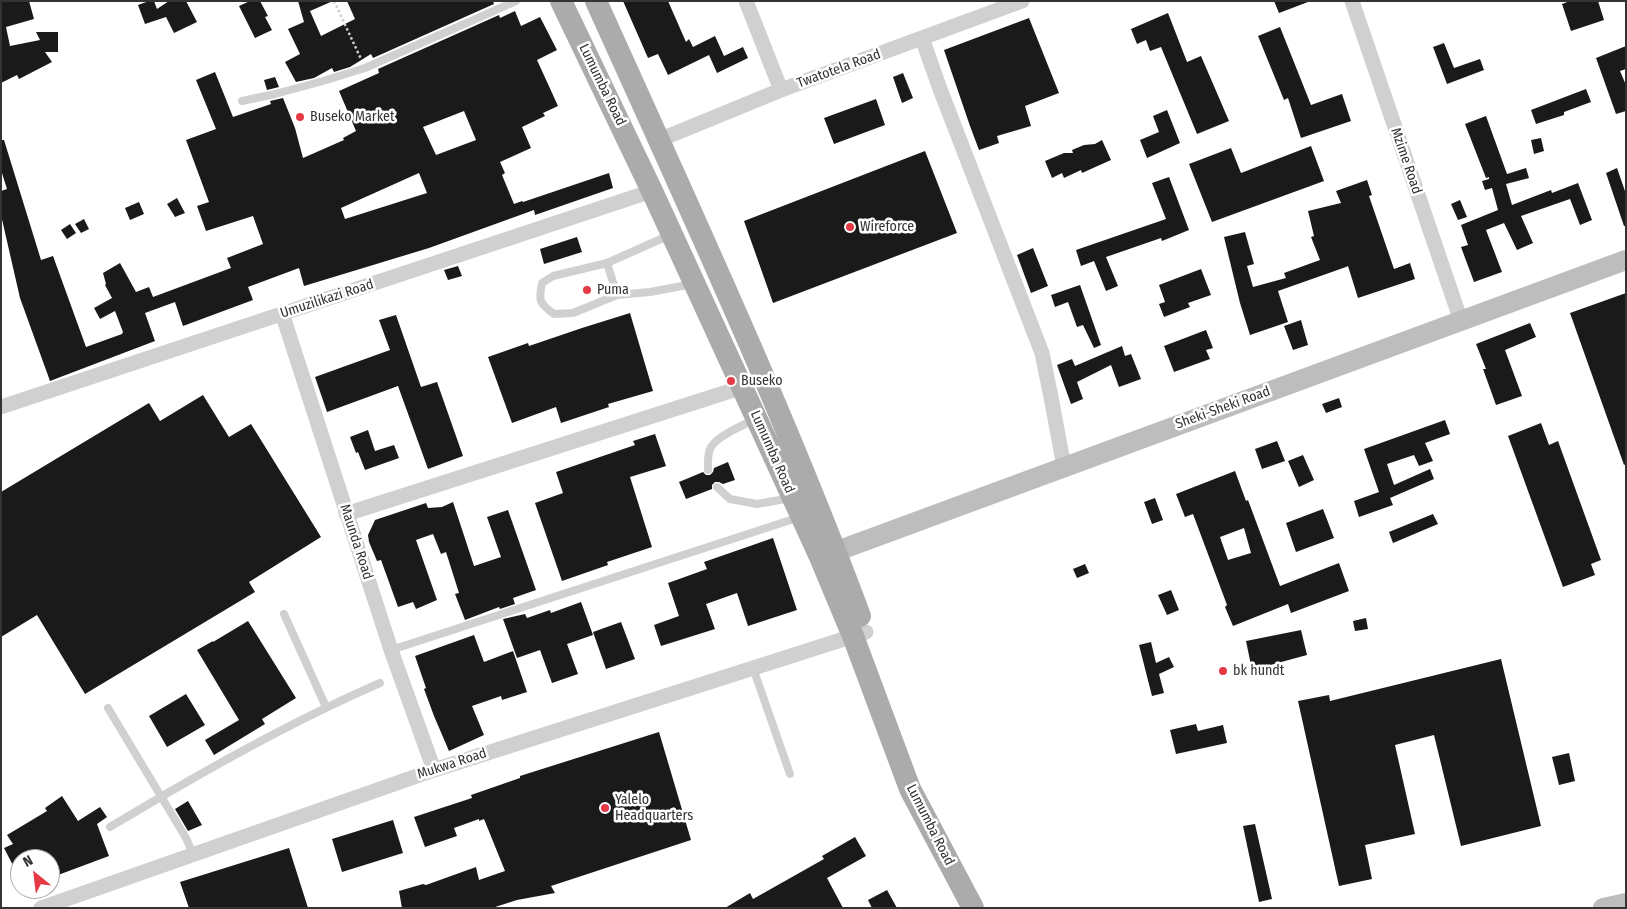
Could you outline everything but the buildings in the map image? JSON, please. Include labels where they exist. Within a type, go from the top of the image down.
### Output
[{"type":"main road","name":"Lumumba Road","points":[[561,1],[695,283],[797,507],[828,554]]},
{"type":"main road","name":"Lumumba Road","points":[[596,1],[750,345],[859,634],[917,769],[945,830],[986,908]]},
{"type":"main road","name":"Lumumba Road","points":[[859,634],[910,790],[973,908]]},
{"type":"street","points":[[746,1],[781,90]]},
{"type":"street","name":"Twatotela Road","points":[[659,140],[781,90],[1022,1]]},
{"type":"street","name":"Mzime Road","points":[[1352,1],[1461,321]]},
{"type":"street","points":[[922,38],[1042,353],[1064,467]]},
{"type":"street","name":"Umuzilikazi Road","points":[[1,407],[652,191]]},
{"type":"street","name":"Sheki-Sheki Road","points":[[828,554],[1626,260]]},
{"type":"street","name":"Maunda Road","points":[[282,313],[391,650],[434,770]]},
{"type":"street","points":[[346,514],[743,387]]},
{"type":"street","name":"Mukwa Road","points":[[41,908],[434,770],[859,634]]},
{"type":"street","points":[[1603,908],[1626,903]]},
{"type":"lane","points":[[242,101],[324,81],[365,68],[516,1]]},
{"type":"lane","points":[[672,234],[608,263],[553,276],[542,283],[539,296],[542,306],[554,314],[573,313],[617,295],[650,292],[695,283]]},
{"type":"lane","points":[[608,263],[617,295]]},
{"type":"lane","points":[[708,470],[711,446],[730,431],[758,419]]},
{"type":"lane","points":[[716,487],[730,499],[757,504],[797,507]]},
{"type":"lane","points":[[391,650],[797,507]]},
{"type":"lane","points":[[284,614],[326,707]]},
{"type":"lane","points":[[753,668],[790,774]]},
{"type":"lane","points":[[110,827],[326,707],[380,683]]},
{"type":"lane","points":[[108,708],[186,838],[193,854]]},
{"type":"path","points":[[334,1],[365,68]]},
{"type":"place","name":"Buseko Market","points":[[300,117]]},
{"type":"place","name":"Wireforce","points":[[850,227]]},
{"type":"place","name":"Puma","points":[[587,290]]},
{"type":"place","name":"Buseko","points":[[731,381]]},
{"type":"place","name":"bk hundt","points":[[1223,671]]},
{"type":"place","name":"Yalelo Headquarters","points":[[605,808]]}]
